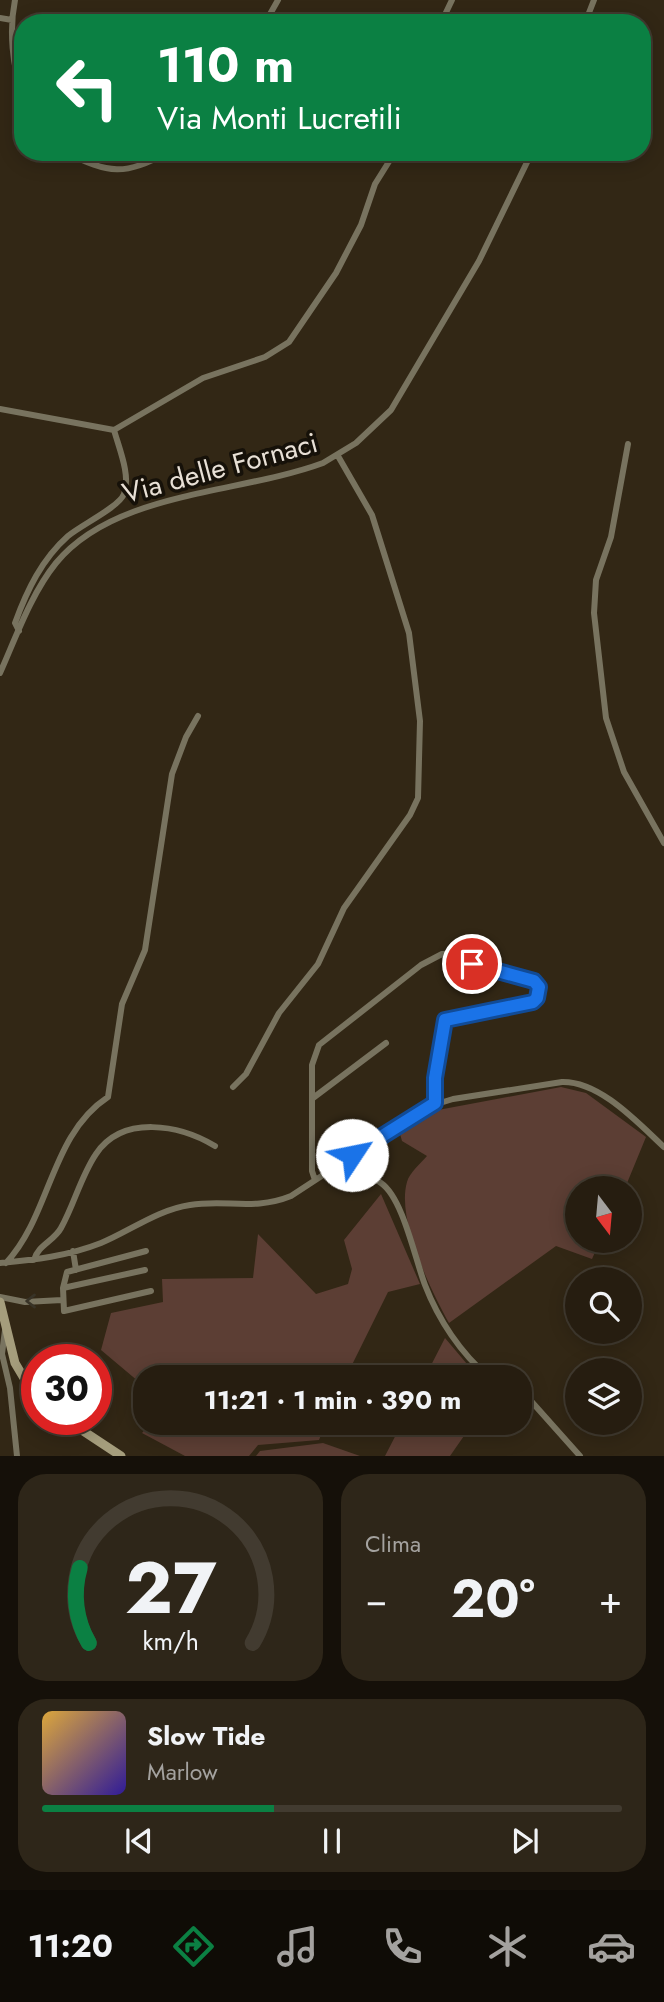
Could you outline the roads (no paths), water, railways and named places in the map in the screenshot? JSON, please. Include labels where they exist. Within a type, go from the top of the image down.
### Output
[{"type":"main road","points":[[0,1300],[15,1363],[21,1373]]},
{"type":"main road","points":[[89,1435],[121,1456]]},
{"type":"street","points":[[14,46],[12,20],[15,0]]},
{"type":"street","points":[[0,18],[12,20]]},
{"type":"street","points":[[89,161],[118,172],[151,161]]},
{"type":"street","points":[[0,410],[114,430],[203,377],[259,359],[289,342],[336,272],[361,225],[375,184],[389,161]]},
{"type":"street","name":"Via delle Fornaci","points":[[0,673],[50,570],[73,545],[97,527],[152,506],[302,470],[338,456],[379,423],[400,396],[479,261],[528,161]]},
{"type":"street","points":[[19,631],[15,626],[16,619],[43,564],[68,536],[123,495],[125,475],[114,430]]},
{"type":"street","points":[[628,443],[611,537],[596,580],[594,613],[606,718],[624,772],[664,843]]},
{"type":"street","points":[[233,1087],[246,1074],[279,1013],[318,964],[344,908],[410,815],[418,798],[420,721],[410,633],[372,514],[338,456]]},
{"type":"street","points":[[3,1263],[26,1238],[59,1158],[89,1114],[108,1097],[118,1020],[126,989],[145,950],[172,774],[186,737],[198,716]]},
{"type":"street","points":[[315,1180],[312,1171],[312,1065],[319,1045],[430,959],[451,952],[458,953],[472,964],[534,981],[540,993],[533,1002],[445,1020],[435,1078],[435,1103]]},
{"type":"street","points":[[313,1098],[386,1043]]},
{"type":"street","points":[[3,1263],[34,1260],[100,1244],[145,1220],[190,1205],[272,1204],[315,1180],[435,1103],[562,1082],[578,1083],[611,1102],[664,1147]]},
{"type":"street","points":[[34,1260],[36,1252],[61,1228],[97,1153],[116,1137],[151,1126],[184,1133],[215,1146]]},
{"type":"street","points":[[336,1166],[370,1177],[390,1191],[399,1204],[426,1287],[464,1353],[476,1365]]},
{"type":"street","points":[[73,1251],[76,1270]]},
{"type":"street","points":[[67,1272],[146,1251]]},
{"type":"street","points":[[64,1254],[67,1272],[62,1300],[64,1311],[151,1291]]},
{"type":"street","points":[[63,1288],[145,1270]]},
{"type":"street","points":[[0,1300],[62,1300]]},
{"type":"street","points":[[6,1324],[1,1359],[17,1456]]},
{"type":"street","points":[[532,1402],[580,1456]]}]
